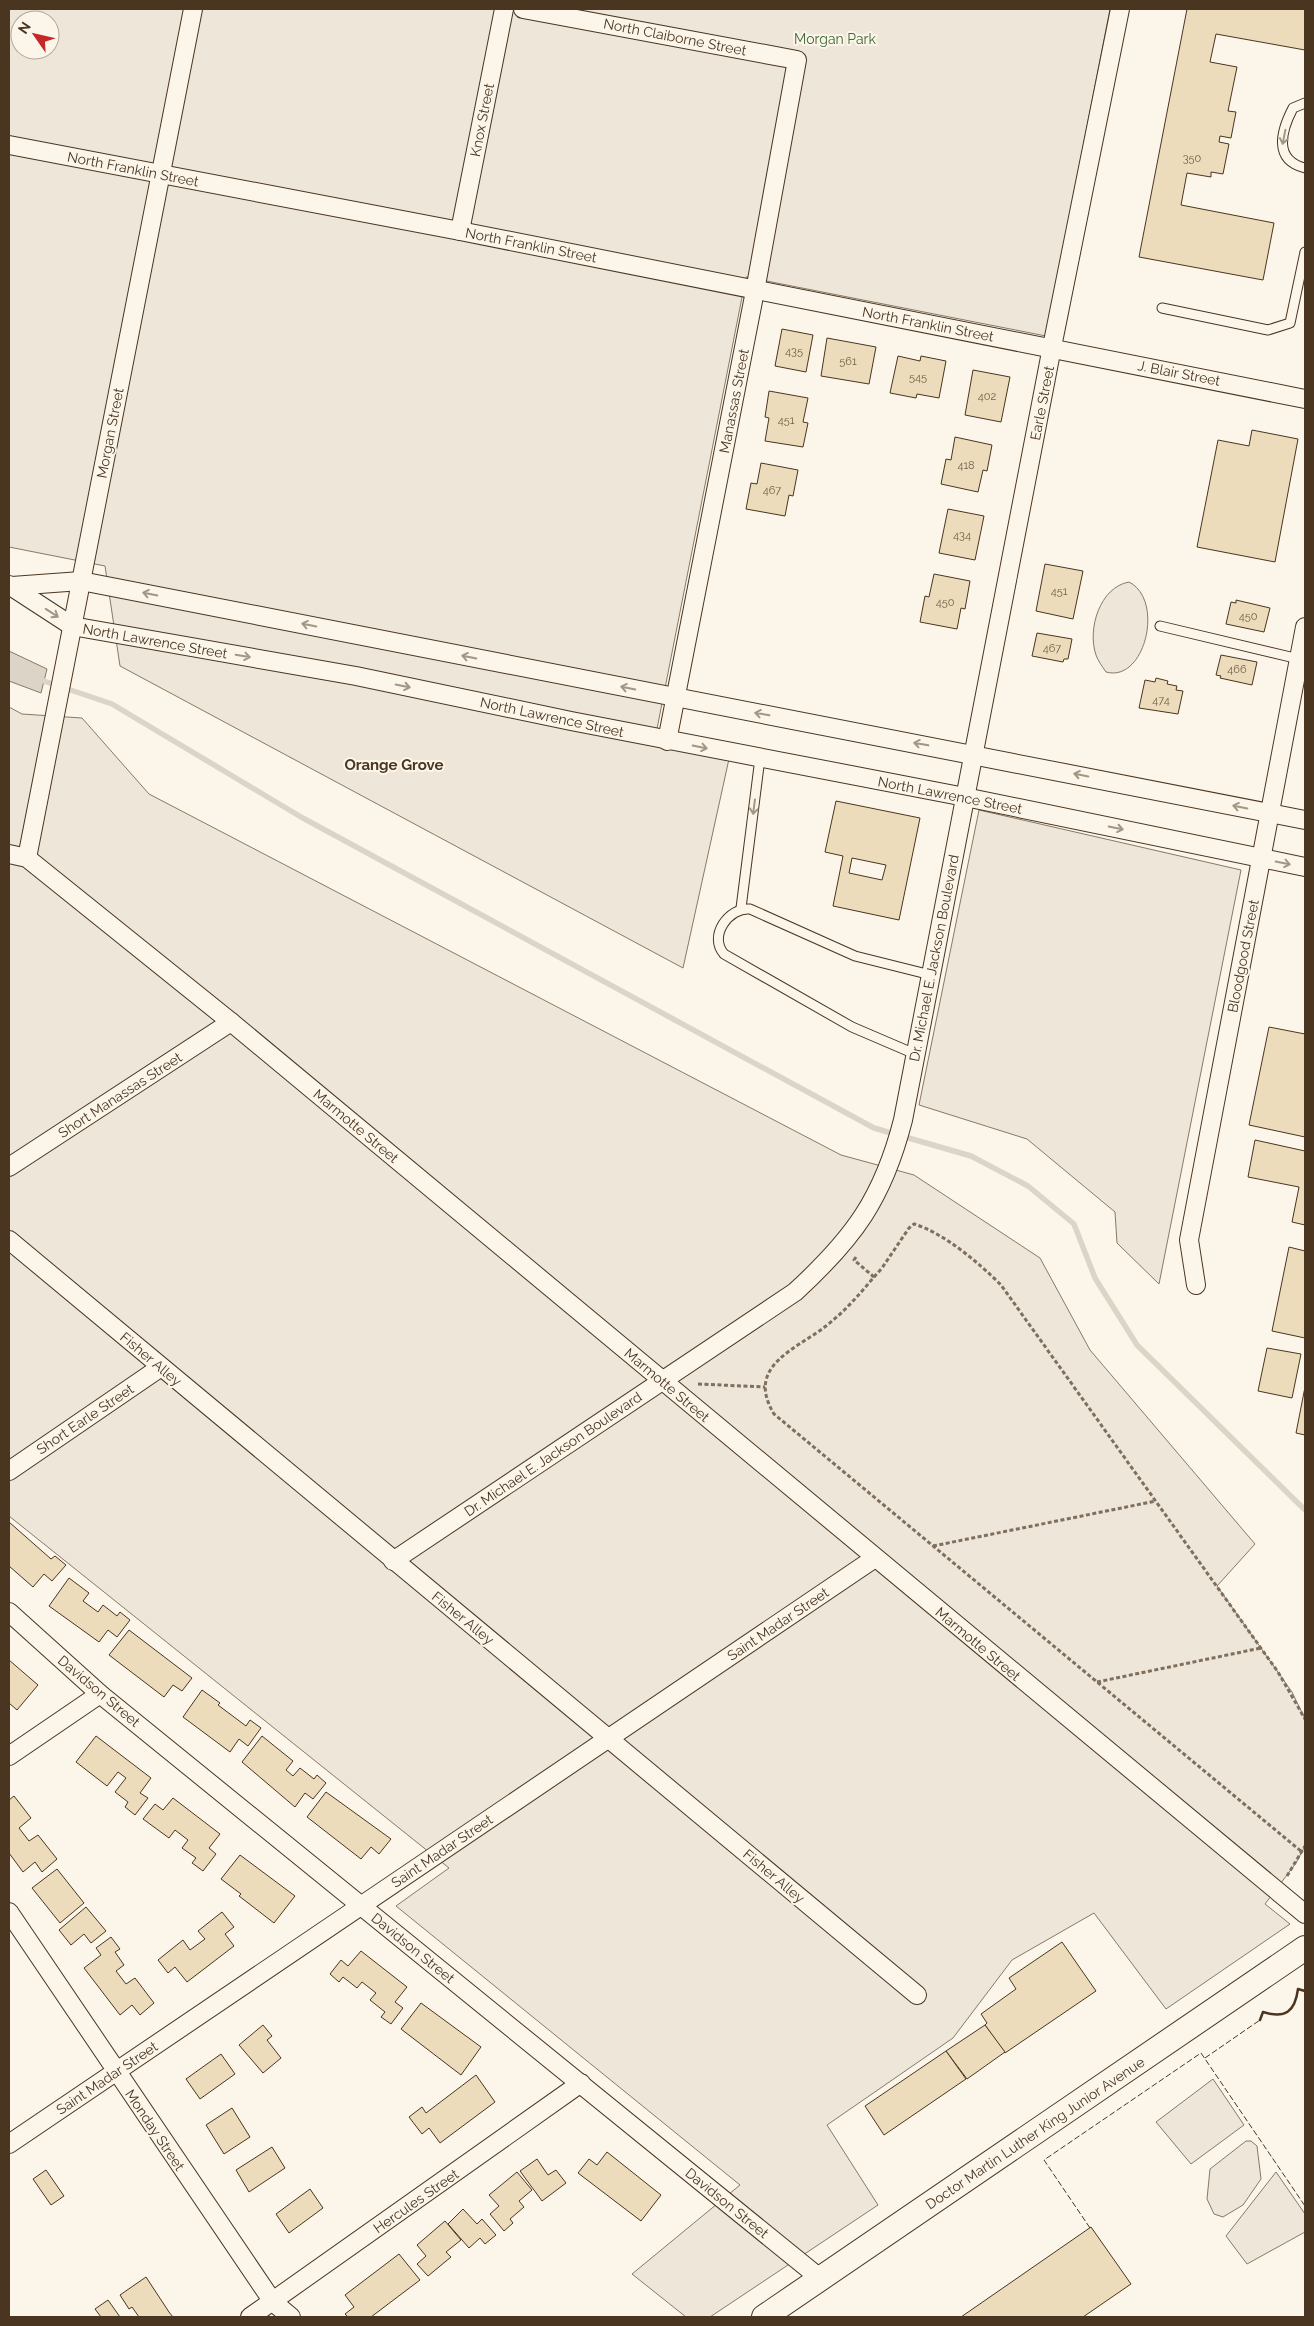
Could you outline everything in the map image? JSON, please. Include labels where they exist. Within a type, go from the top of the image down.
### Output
[{"type":"main road","name":"Doctor Martin Luther King Junior Avenue","points":[[764,2317],[1305,1948]]},
{"type":"street","name":"Morgan Street","points":[[27,858],[193,9]]},
{"type":"street","name":"Knox Street","points":[[460,231],[504,9]]},
{"type":"street","name":"North Claiborne Street","points":[[523,9],[797,60]]},
{"type":"street","name":"Earle Street","points":[[965,797],[1120,9]]},
{"type":"street","name":"Manassas Street","points":[[667,740],[755,291],[797,60]]},
{"type":"street","name":"North Franklin Street","points":[[9,145],[1052,347]]},
{"type":"street","name":"J. Blair Street","points":[[1052,347],[1305,399]]},
{"type":"street","name":"North Lawrence Street","points":[[10,586],[82,581],[974,753],[1305,820]]},
{"type":"street","name":"North Lawrence Street","points":[[10,586],[72,626],[356,676],[667,740],[965,797],[1305,867]]},
{"type":"street","name":"Bloodgood Street","points":[[1196,1285],[1189,1240],[1261,858],[1302,659],[1305,627]]},
{"type":"street","name":"Dr. Michael E. Jackson Boulevard","points":[[393,1561],[795,1292],[824,1266],[848,1239],[876,1197],[894,1155],[903,1120],[965,797]]},
{"type":"street","points":[[9,854],[27,858]]},
{"type":"street","name":"Marmotte Street","points":[[27,858],[231,1022],[1305,1914]]},
{"type":"street","name":"Short Manassas Street","points":[[9,1167],[231,1022]]},
{"type":"street","name":"Fisher Alley","points":[[9,1240],[917,1995]]},
{"type":"street","name":"Short Earle Street","points":[[9,1471],[161,1367]]},
{"type":"street","name":"Saint Madar Street","points":[[9,2144],[876,1558]]},
{"type":"street","name":"Davidson Street","points":[[9,1612],[100,1694],[821,2279]]},
{"type":"street","points":[[9,1756],[100,1694]]},
{"type":"street","name":"Monday Street","points":[[9,1912],[272,2302],[291,2317]]},
{"type":"street","name":"Hercules Street","points":[[250,2317],[581,2084]]},
{"type":"lane","points":[[1305,103],[1293,108],[1287,119],[1282,147],[1289,161],[1305,168]]},
{"type":"lane","points":[[1162,308],[1268,330],[1280,327],[1290,323],[1305,252]]},
{"type":"lane","points":[[1160,626],[1302,659]]},
{"type":"lane","points":[[741,908],[760,758]]},
{"type":"lane","points":[[915,1054],[852,1027],[724,954],[717,941],[719,931],[729,916],[741,908],[750,909],[855,956],[931,974]]},
{"type":"path","points":[[1302,1852],[781,1422],[768,1405],[765,1387],[773,1364],[848,1308],[882,1268],[909,1228],[914,1224],[969,1255],[1001,1285],[1292,1692],[1305,1719]]},
{"type":"path","points":[[858,1252],[854,1260],[874,1277]]},
{"type":"path","points":[[698,1384],[765,1387]]},
{"type":"path","points":[[932,1546],[1156,1501]]},
{"type":"path","points":[[1096,1682],[1261,1648]]},
{"type":"path","points":[[1284,1879],[1305,1846]]},
{"type":"green space","name":"Morgan Park","points":[[9,9],[1110,9],[1046,336],[746,277],[654,744],[729,759],[683,968],[120,666],[105,566],[9,547]]},
{"type":"green space","points":[[1129,582],[1140,591],[1146,605],[1148,621],[1146,638],[1140,653],[1131,665],[1120,672],[1106,672],[1100,664],[1094,645],[1093,633],[1095,622],[1103,600],[1110,592]]},
{"type":"green space","points":[[9,707],[22,714],[82,718],[149,794],[841,1155],[914,1175],[1040,1258],[1090,1350],[1255,1544],[1217,1586],[1292,1692],[1305,1719],[1305,1846],[1296,1863],[1265,1904],[1290,1924],[1166,2009],[1094,1913],[1012,1960],[953,2038],[827,2125],[878,2205],[710,2317],[686,2317],[632,2274],[740,2185],[396,1906],[449,1868],[9,1516]]},
{"type":"green space","points":[[979,810],[1241,870],[1159,1284],[1117,1243],[1115,1212],[1027,1139],[919,1105]]},
{"type":"green space","points":[[1213,2079],[1244,2125],[1191,2164],[1156,2122]]},
{"type":"green space","points":[[1246,2141],[1251,2141],[1257,2146],[1261,2179],[1243,2205],[1223,2217],[1214,2214],[1207,2199],[1210,2169]]},
{"type":"green space","points":[[1276,2172],[1305,2214],[1305,2232],[1247,2264],[1226,2236]]},
{"type":"shaded area","points":[[9,651],[47,669],[41,693],[9,681]]},
{"type":"building","points":[[1187,9],[1305,9],[1305,50],[1216,34],[1210,62],[1237,67],[1228,111],[1236,112],[1231,138],[1220,136],[1219,142],[1229,144],[1223,174],[1211,172],[1211,177],[1187,173],[1181,205],[1274,223],[1263,280],[1139,257]]},
{"type":"building","points":[[782,329],[813,335],[806,372],[775,366]]},
{"type":"building","points":[[827,338],[876,347],[869,384],[821,376]]},
{"type":"building","points":[[898,356],[920,361],[921,356],[946,361],[939,398],[917,394],[916,398],[890,393]]},
{"type":"building","points":[[973,370],[1010,377],[1001,422],[965,415]]},
{"type":"building","points":[[769,391],[808,398],[803,422],[808,423],[803,447],[765,441],[769,418],[765,417]]},
{"type":"building","points":[[1252,430],[1298,439],[1275,562],[1197,547],[1218,440],[1249,446]]},
{"type":"building","points":[[955,437],[992,445],[987,471],[983,470],[978,492],[941,484],[946,459],[951,460]]},
{"type":"building","points":[[761,463],[798,470],[793,496],[789,495],[785,516],[746,509],[751,483],[757,484]]},
{"type":"building","points":[[948,509],[984,516],[975,560],[939,553]]},
{"type":"building","points":[[1045,564],[1083,571],[1073,619],[1036,611]]},
{"type":"building","points":[[934,574],[970,581],[965,609],[961,608],[957,629],[920,622],[925,596],[929,597]]},
{"type":"building","points":[[1236,600],[1270,608],[1264,632],[1226,624],[1231,602],[1236,603]]},
{"type":"building","points":[[1037,633],[1072,639],[1068,659],[1064,659],[1063,662],[1032,656]]},
{"type":"building","points":[[1221,655],[1257,662],[1252,685],[1220,678],[1221,676],[1216,675]]},
{"type":"building","points":[[1156,678],[1168,681],[1167,684],[1177,686],[1176,690],[1183,691],[1178,714],[1139,708],[1145,680],[1155,682]]},
{"type":"building","points":[[836,801],[920,818],[899,920],[833,906],[843,856],[825,852]],"holes":[[[852,858],[886,865],[882,880],[849,873]]]},
{"type":"building","points":[[1269,1027],[1305,1034],[1305,1137],[1249,1125]]},
{"type":"building","points":[[1255,1140],[1305,1151],[1305,1225],[1292,1222],[1299,1187],[1248,1177]]},
{"type":"building","points":[[1289,1247],[1305,1251],[1305,1338],[1272,1331]]},
{"type":"building","points":[[1267,1348],[1301,1354],[1292,1398],[1258,1391]]},
{"type":"building","points":[[1305,1387],[1305,1435],[1296,1433]]},
{"type":"building","points":[[9,1522],[51,1559],[55,1556],[66,1565],[52,1581],[44,1574],[33,1587],[9,1566]]},
{"type":"building","points":[[69,1578],[89,1593],[83,1601],[98,1612],[103,1605],[117,1616],[120,1612],[130,1620],[117,1637],[108,1630],[99,1642],[49,1606]]},
{"type":"building","points":[[129,1630],[192,1678],[182,1691],[173,1685],[164,1697],[109,1655]]},
{"type":"building","points":[[9,1660],[38,1685],[17,1710],[9,1703]]},
{"type":"building","points":[[202,1690],[246,1726],[250,1720],[261,1728],[248,1746],[239,1739],[230,1752],[183,1717]]},
{"type":"building","points":[[96,1736],[151,1778],[140,1793],[148,1798],[135,1815],[125,1807],[128,1802],[115,1792],[126,1778],[118,1772],[107,1786],[76,1762]]},
{"type":"building","points":[[262,1736],[293,1761],[286,1770],[293,1776],[300,1768],[314,1779],[317,1775],[326,1783],[313,1799],[305,1793],[295,1807],[242,1762]]},
{"type":"building","points":[[326,1792],[391,1839],[379,1854],[371,1847],[361,1859],[307,1817]]},
{"type":"building","points":[[14,1796],[31,1818],[19,1828],[29,1841],[38,1835],[57,1859],[42,1872],[35,1862],[23,1872],[9,1853],[9,1800]]},
{"type":"building","points":[[173,1798],[220,1834],[209,1848],[216,1854],[203,1871],[192,1863],[196,1858],[182,1848],[188,1840],[175,1830],[169,1838],[143,1819],[155,1804],[163,1810]]},
{"type":"building","points":[[240,1855],[295,1896],[274,1923],[239,1896],[241,1894],[221,1879]]},
{"type":"building","points":[[57,1869],[84,1903],[60,1923],[32,1888]]},
{"type":"building","points":[[86,1907],[106,1931],[91,1943],[84,1934],[71,1945],[59,1930]]},
{"type":"building","points":[[222,1912],[234,1927],[225,1934],[234,1946],[187,1982],[175,1967],[168,1973],[158,1960],[183,1940],[190,1950],[205,1939],[198,1931]]},
{"type":"building","points":[[111,1937],[120,1949],[115,1952],[124,1965],[116,1971],[126,1984],[135,1978],[154,2003],[140,2015],[132,2005],[120,2015],[84,1968],[101,1955],[96,1948]]},
{"type":"building","points":[[1062,1942],[1096,1991],[1005,2053],[985,2025],[987,2023],[981,2014],[1016,1989],[1009,1978]]},
{"type":"building","points":[[361,1951],[407,1987],[395,2002],[403,2008],[391,2024],[381,2017],[385,2012],[370,2000],[376,1993],[362,1982],[357,1988],[343,1977],[339,1982],[330,1974],[341,1960],[348,1966]]},
{"type":"building","points":[[421,2003],[481,2047],[461,2075],[401,2029]]},
{"type":"building","points":[[263,2025],[272,2036],[267,2040],[281,2058],[263,2073],[239,2045]]},
{"type":"building","points":[[985,2025],[1005,2052],[967,2079],[946,2051]]},
{"type":"building","points":[[946,2051],[966,2079],[884,2135],[865,2106]]},
{"type":"building","points":[[221,2054],[235,2074],[200,2099],[186,2079]]},
{"type":"building","points":[[476,2075],[495,2102],[440,2143],[429,2128],[422,2134],[409,2117],[422,2107],[426,2113]]},
{"type":"building","points":[[232,2108],[250,2137],[224,2154],[206,2125]]},
{"type":"building","points":[[272,2147],[285,2168],[249,2192],[236,2170]]},
{"type":"building","points":[[607,2152],[661,2195],[641,2221],[578,2173],[589,2159],[597,2165]]},
{"type":"building","points":[[537,2159],[548,2175],[556,2170],[566,2183],[542,2201],[520,2171]]},
{"type":"building","points":[[46,2170],[64,2196],[51,2205],[33,2179]]},
{"type":"building","points":[[517,2172],[532,2190],[519,2201],[524,2207],[510,2219],[513,2223],[504,2231],[490,2214],[499,2206],[489,2195]]},
{"type":"building","points":[[310,2189],[323,2208],[289,2233],[276,2214]]},
{"type":"building","points":[[463,2209],[477,2224],[482,2219],[496,2235],[485,2244],[480,2238],[469,2248],[448,2224]]},
{"type":"building","points":[[445,2221],[461,2240],[446,2252],[451,2257],[428,2276],[417,2264],[426,2256],[417,2245]]},
{"type":"building","points":[[1091,2227],[1131,2284],[1083,2317],[961,2317]]},
{"type":"building","points":[[399,2254],[420,2280],[371,2317],[348,2317],[345,2314],[354,2307],[345,2295]]},
{"type":"building","points":[[146,2277],[173,2317],[139,2317],[132,2307],[129,2309],[120,2295]]},
{"type":"building","points":[[108,2300],[120,2317],[101,2317],[95,2309]]},
{"type":"waterway","points":[[38,679],[112,704],[301,817],[874,1128],[971,1156],[1028,1186],[1074,1224],[1095,1278],[1137,1345],[1305,1510]]},
{"type":"fence","points":[[1205,2058],[1260,2020]]},
{"type":"fence","points":[[1090,2228],[1044,2160],[1201,2053],[1305,2206]]},
{"type":"wall","points":[[1260,2020],[1263,2012],[1277,2015],[1288,2012],[1297,1997],[1298,1989],[1305,1991]]},
{"type":"district","name":"Orange Grove","points":[[394,765]]}]
